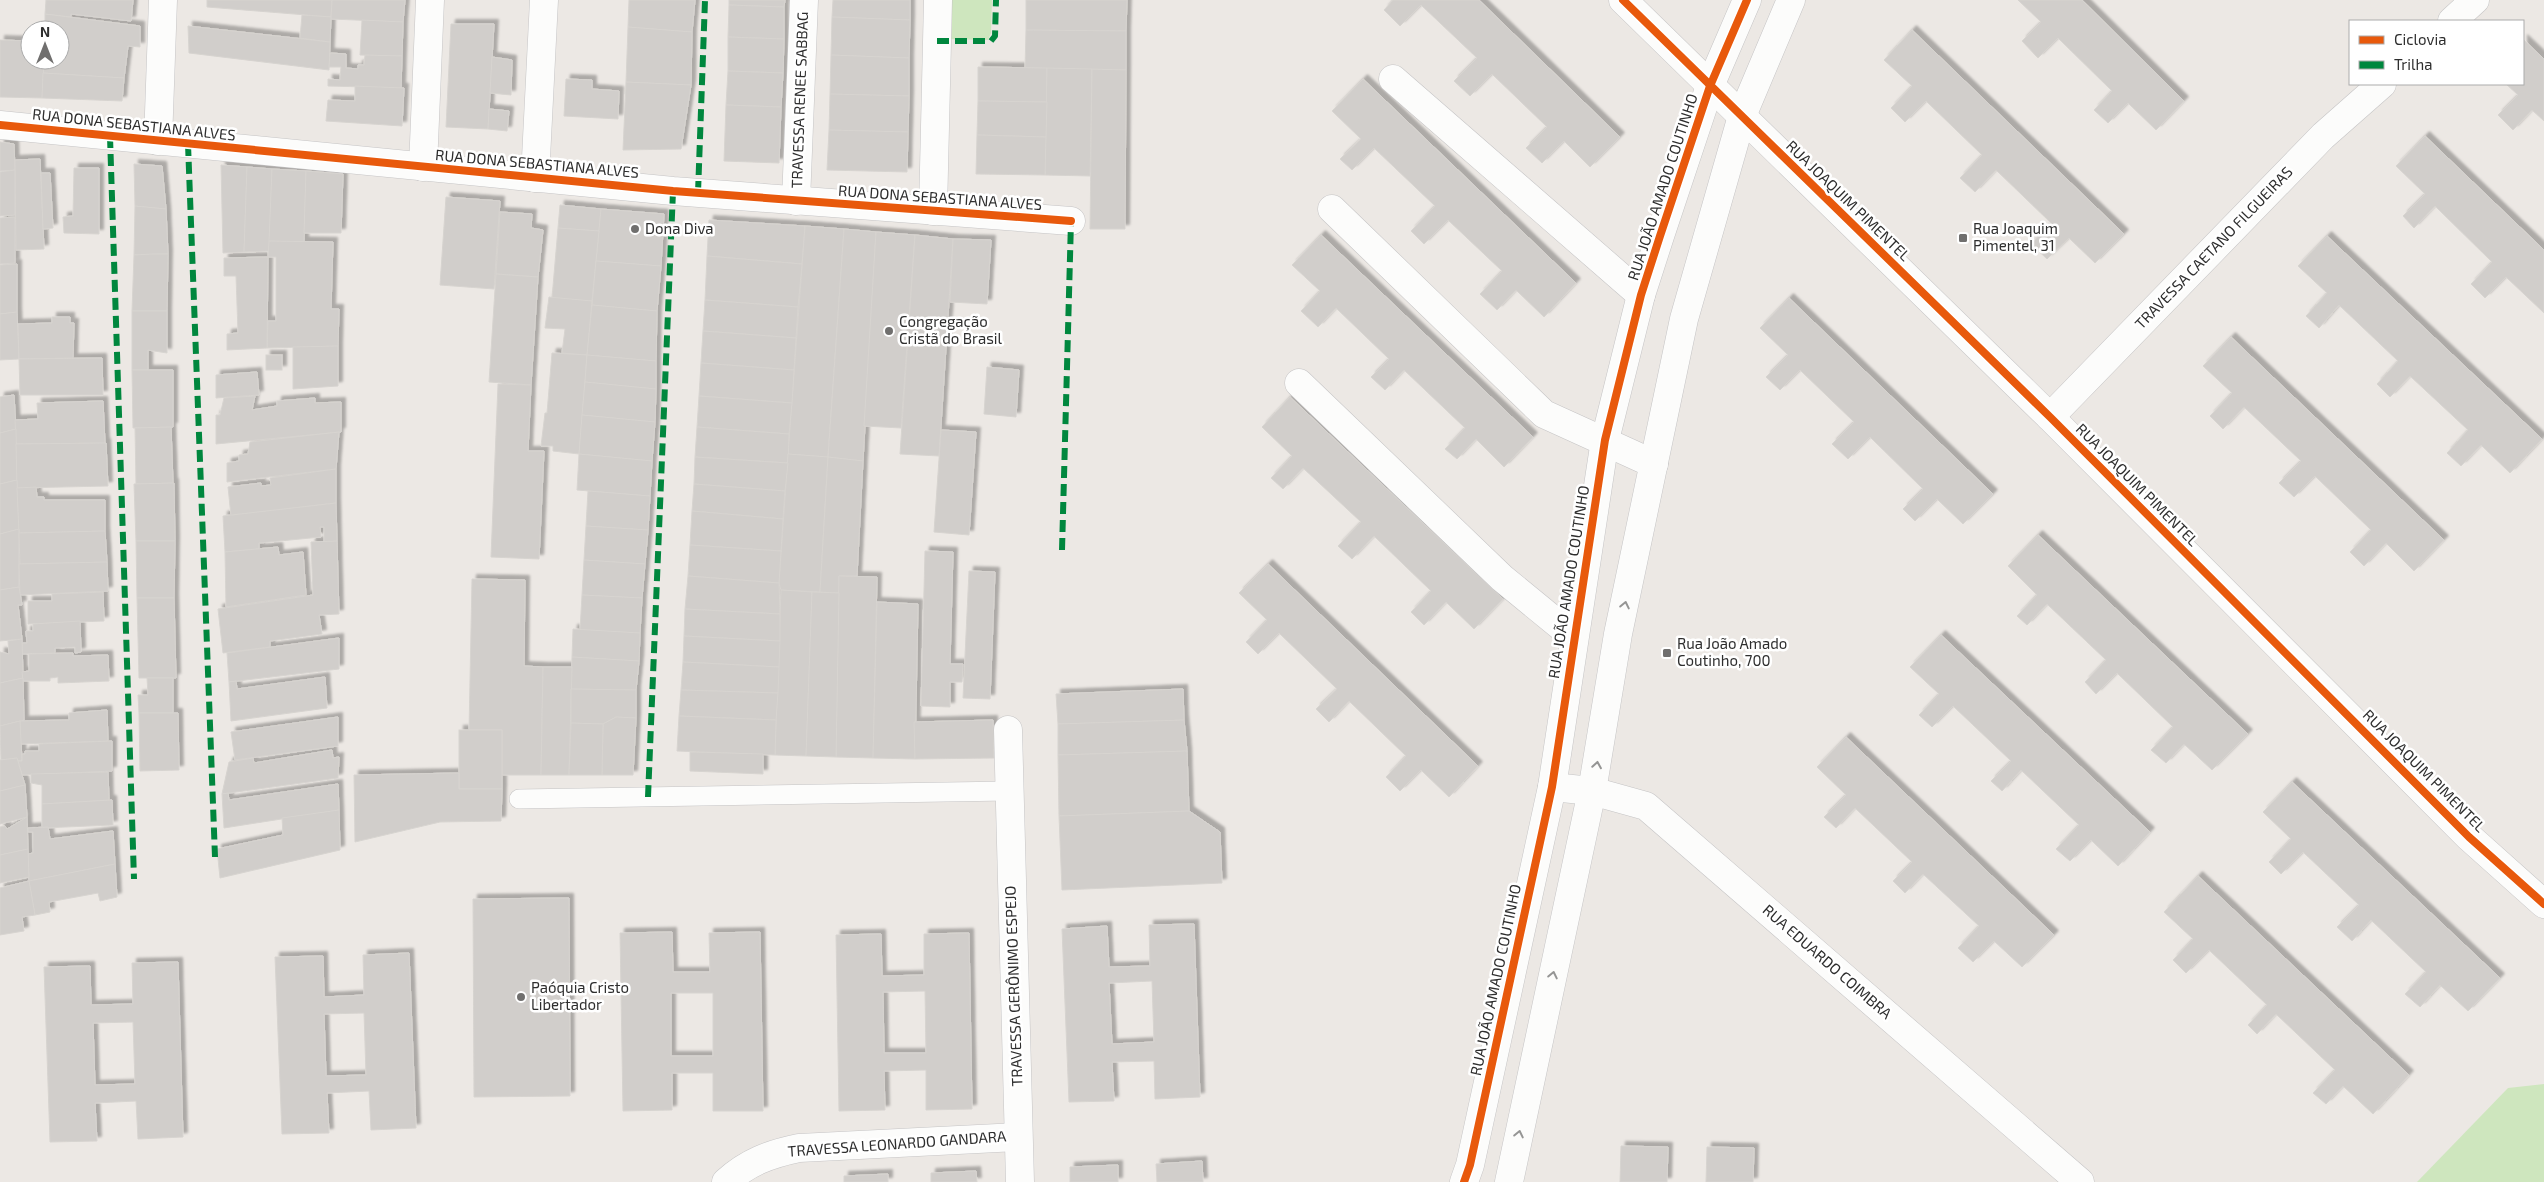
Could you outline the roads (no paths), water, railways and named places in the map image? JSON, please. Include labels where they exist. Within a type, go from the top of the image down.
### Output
[{"type":"street","points":[[158,141],[163,0]]},
{"type":"street","points":[[423,167],[430,0]]},
{"type":"street","points":[[535,178],[544,0]]},
{"type":"street","name":"TRAVESSA RENEE SABBAG","points":[[796,201],[804,0]]},
{"type":"street","points":[[933,211],[938,0]]},
{"type":"street","name":"RUA JOAQUIM PIMENTEL","points":[[1623,0],[2050,417],[2469,837],[2544,904]]},
{"type":"street","name":"RUA JOÃO AMADO COUTINHO","points":[[1464,1182],[1474,1146],[1552,787],[1605,440],[1641,295],[1710,86],[1747,0]]},
{"type":"street","points":[[1509,1182],[1592,791],[1618,634],[1684,319],[1742,116],[1791,0]]},
{"type":"street","points":[[2453,20],[2476,0]]},
{"type":"street","points":[[1393,79],[1641,295]]},
{"type":"street","name":"TRAVESSA CAETANO FILGUEIRAS","points":[[2050,417],[2323,136],[2381,85]]},
{"type":"street","name":"RUA DONA SEBASTIANA ALVES","points":[[0,125],[535,178],[796,201],[1072,221]]},
{"type":"street","points":[[1332,209],[1544,414],[1605,440],[1654,464]]},
{"type":"street","points":[[1299,383],[1502,578],[1574,637]]},
{"type":"street","name":"TRAVESSA GERÔNIMO ESPEJO","points":[[1008,730],[1008,791],[1020,1182]]},
{"type":"street","name":"RUA EDUARDO COIMBRA","points":[[1552,787],[1592,791],[1646,806],[2080,1182]]},
{"type":"street","name":"TRAVESSA LEONARDO GANDARA","points":[[726,1182],[753,1161],[773,1153],[799,1148],[1018,1137]]},
{"type":"lane","points":[[519,799],[1008,791]]},
{"type":"place","name":"Dona Diva","points":[[635,229]]},
{"type":"place","name":"Rua Joaquim Pimentel, 31","points":[[1963,238]]},
{"type":"place","name":"Congregação Cristã do Brasil","points":[[889,331]]},
{"type":"place","name":"Rua João Amado Coutinho, 700","points":[[1667,653]]},
{"type":"place","name":"Paóquia Cristo Libertador","points":[[521,997]]}]
